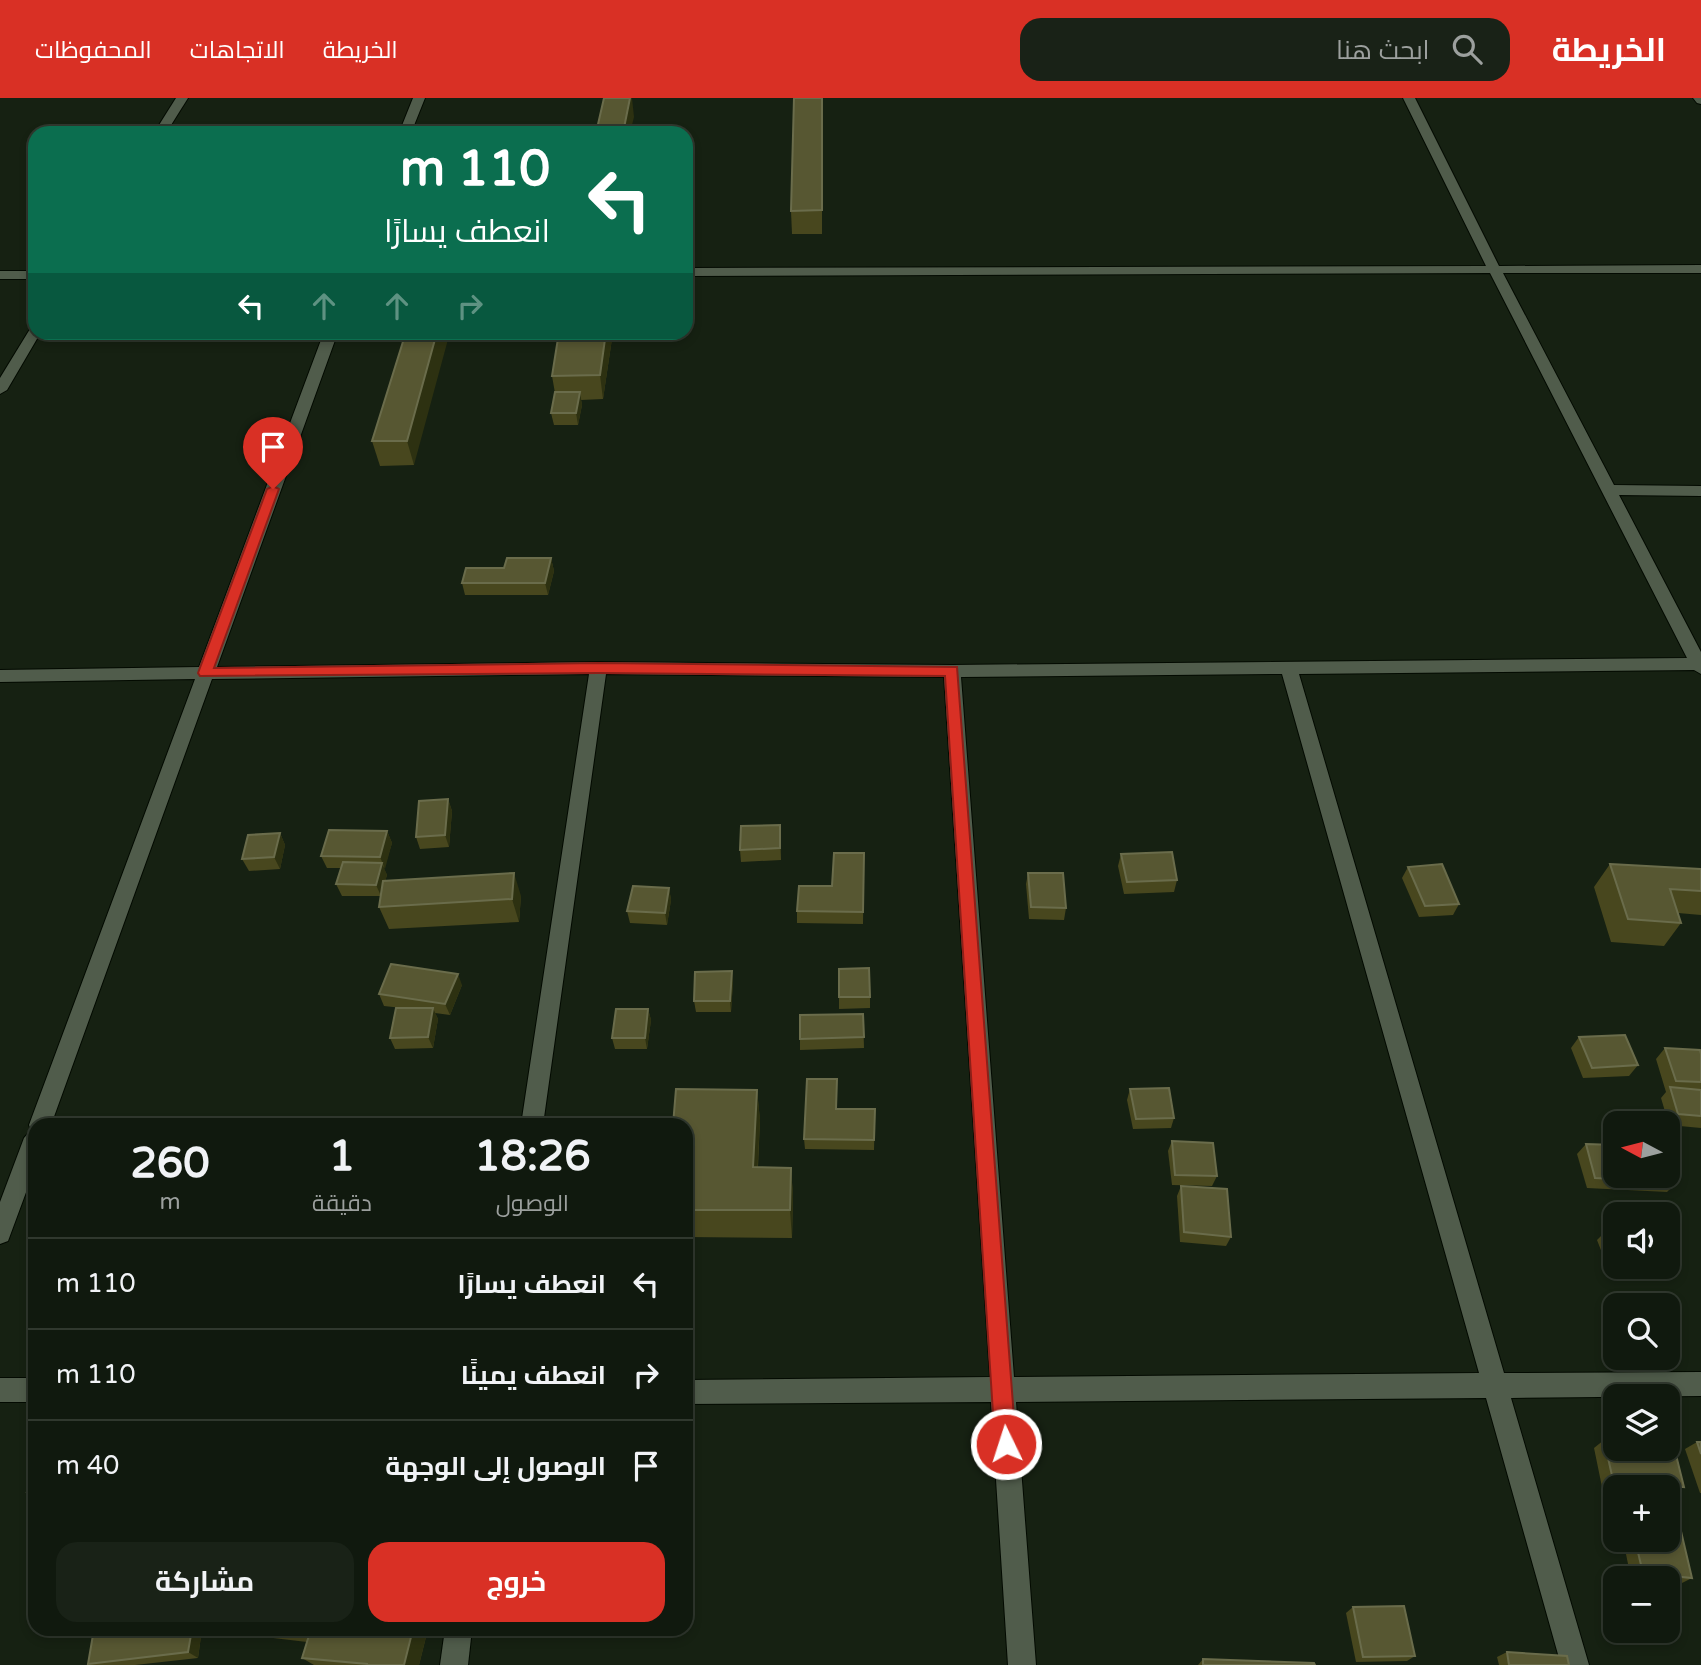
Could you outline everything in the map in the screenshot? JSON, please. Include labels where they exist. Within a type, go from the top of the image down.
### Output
[{"type":"street","points":[[164,126],[182,98]]},
{"type":"street","points":[[408,126],[419,98]]},
{"type":"street","points":[[0,676],[598,668],[952,671],[1700,665],[1494,269],[1409,98]]},
{"type":"street","points":[[693,272],[1701,269]]},
{"type":"street","points":[[0,275],[28,275]]},
{"type":"street","points":[[0,390],[30,340]]},
{"type":"street","points":[[43,1118],[328,340]]},
{"type":"street","points":[[1608,490],[1701,491]]},
{"type":"street","points":[[533,1118],[598,668]]},
{"type":"street","points":[[1289,668],[1576,1665]]},
{"type":"street","points":[[952,671],[1022,1665]]},
{"type":"street","points":[[0,1234],[28,1157]]},
{"type":"street","points":[[693,1392],[1701,1384]]},
{"type":"street","points":[[0,1390],[28,1390]]},
{"type":"street","points":[[454,1665],[458,1636]]},
{"type":"building","points":[[604,98],[630,98],[624,126],[598,126]]},
{"type":"building","points":[[794,98],[822,98],[822,210],[791,211]]},
{"type":"building","points":[[404,340],[435,340],[407,441],[372,441]]},
{"type":"building","points":[[558,340],[605,340],[600,375],[552,376]]},
{"type":"building","points":[[555,392],[580,392],[576,413],[551,413]]},
{"type":"building","points":[[507,558],[551,558],[545,583],[462,583],[466,568],[504,568]]},
{"type":"building","points":[[448,799],[445,835],[416,837],[419,801]]},
{"type":"building","points":[[780,825],[780,848],[740,850],[741,826]]},
{"type":"building","points":[[329,830],[387,831],[380,857],[321,856]]},
{"type":"building","points":[[280,833],[274,857],[242,859],[248,835]]},
{"type":"building","points":[[1172,852],[1177,880],[1127,882],[1121,854]]},
{"type":"building","points":[[834,853],[864,853],[863,912],[797,911],[799,886],[832,886]]},
{"type":"building","points":[[343,862],[382,863],[376,885],[336,884]]},
{"type":"building","points":[[1442,864],[1459,904],[1425,906],[1408,867]]},
{"type":"building","points":[[1610,864],[1701,869],[1701,891],[1670,889],[1681,923],[1628,919]]},
{"type":"building","points":[[514,873],[512,899],[379,907],[383,881]]},
{"type":"building","points":[[1028,873],[1063,873],[1066,908],[1031,907]]},
{"type":"building","points":[[633,886],[669,888],[665,913],[627,911]]},
{"type":"building","points":[[391,964],[458,974],[445,1004],[379,994]]},
{"type":"building","points":[[869,968],[870,997],[839,997],[839,969]]},
{"type":"building","points":[[732,971],[730,1001],[694,1001],[695,972]]},
{"type":"building","points":[[396,1008],[433,1008],[428,1037],[390,1038]]},
{"type":"building","points":[[616,1009],[648,1009],[645,1038],[612,1038]]},
{"type":"building","points":[[863,1014],[864,1037],[800,1039],[800,1015]]},
{"type":"building","points":[[1625,1035],[1638,1065],[1592,1068],[1579,1037]]},
{"type":"building","points":[[1665,1048],[1700,1050],[1701,1082],[1676,1081]]},
{"type":"building","points":[[807,1079],[837,1079],[836,1109],[875,1109],[874,1140],[804,1139]]},
{"type":"building","points":[[1670,1087],[1701,1090],[1701,1116],[1680,1114],[1680,1111],[1677,1111]]},
{"type":"building","points":[[1169,1088],[1174,1118],[1136,1119],[1130,1089]]},
{"type":"building","points":[[676,1089],[757,1090],[753,1167],[791,1168],[790,1210],[693,1210],[693,1118],[674,1118]]},
{"type":"building","points":[[1172,1141],[1213,1143],[1217,1176],[1175,1175]]},
{"type":"building","points":[[1586,1144],[1603,1145],[1603,1178],[1595,1178]]},
{"type":"building","points":[[1181,1186],[1227,1189],[1231,1237],[1184,1232]]},
{"type":"building","points":[[1609,1461],[1678,1461],[1684,1487],[1680,1487],[1680,1475],[1612,1475]]},
{"type":"building","points":[[1680,1527],[1692,1578],[1680,1577],[1680,1566],[1641,1566],[1638,1552],[1680,1552]]},
{"type":"building","points":[[1404,1606],[1415,1656],[1363,1657],[1353,1607]]},
{"type":"building","points":[[93,1636],[191,1636],[188,1652],[88,1664]]},
{"type":"building","points":[[309,1636],[411,1636],[404,1665],[367,1665],[302,1658]]},
{"type":"building","points":[[1507,1652],[1567,1656],[1569,1665],[1509,1665]]},
{"type":"building","points":[[1203,1659],[1314,1663],[1315,1665],[1203,1665]]},
{"type":"route","points":[[273,489],[205,673],[598,668],[952,671],[1006,1444]]}]
